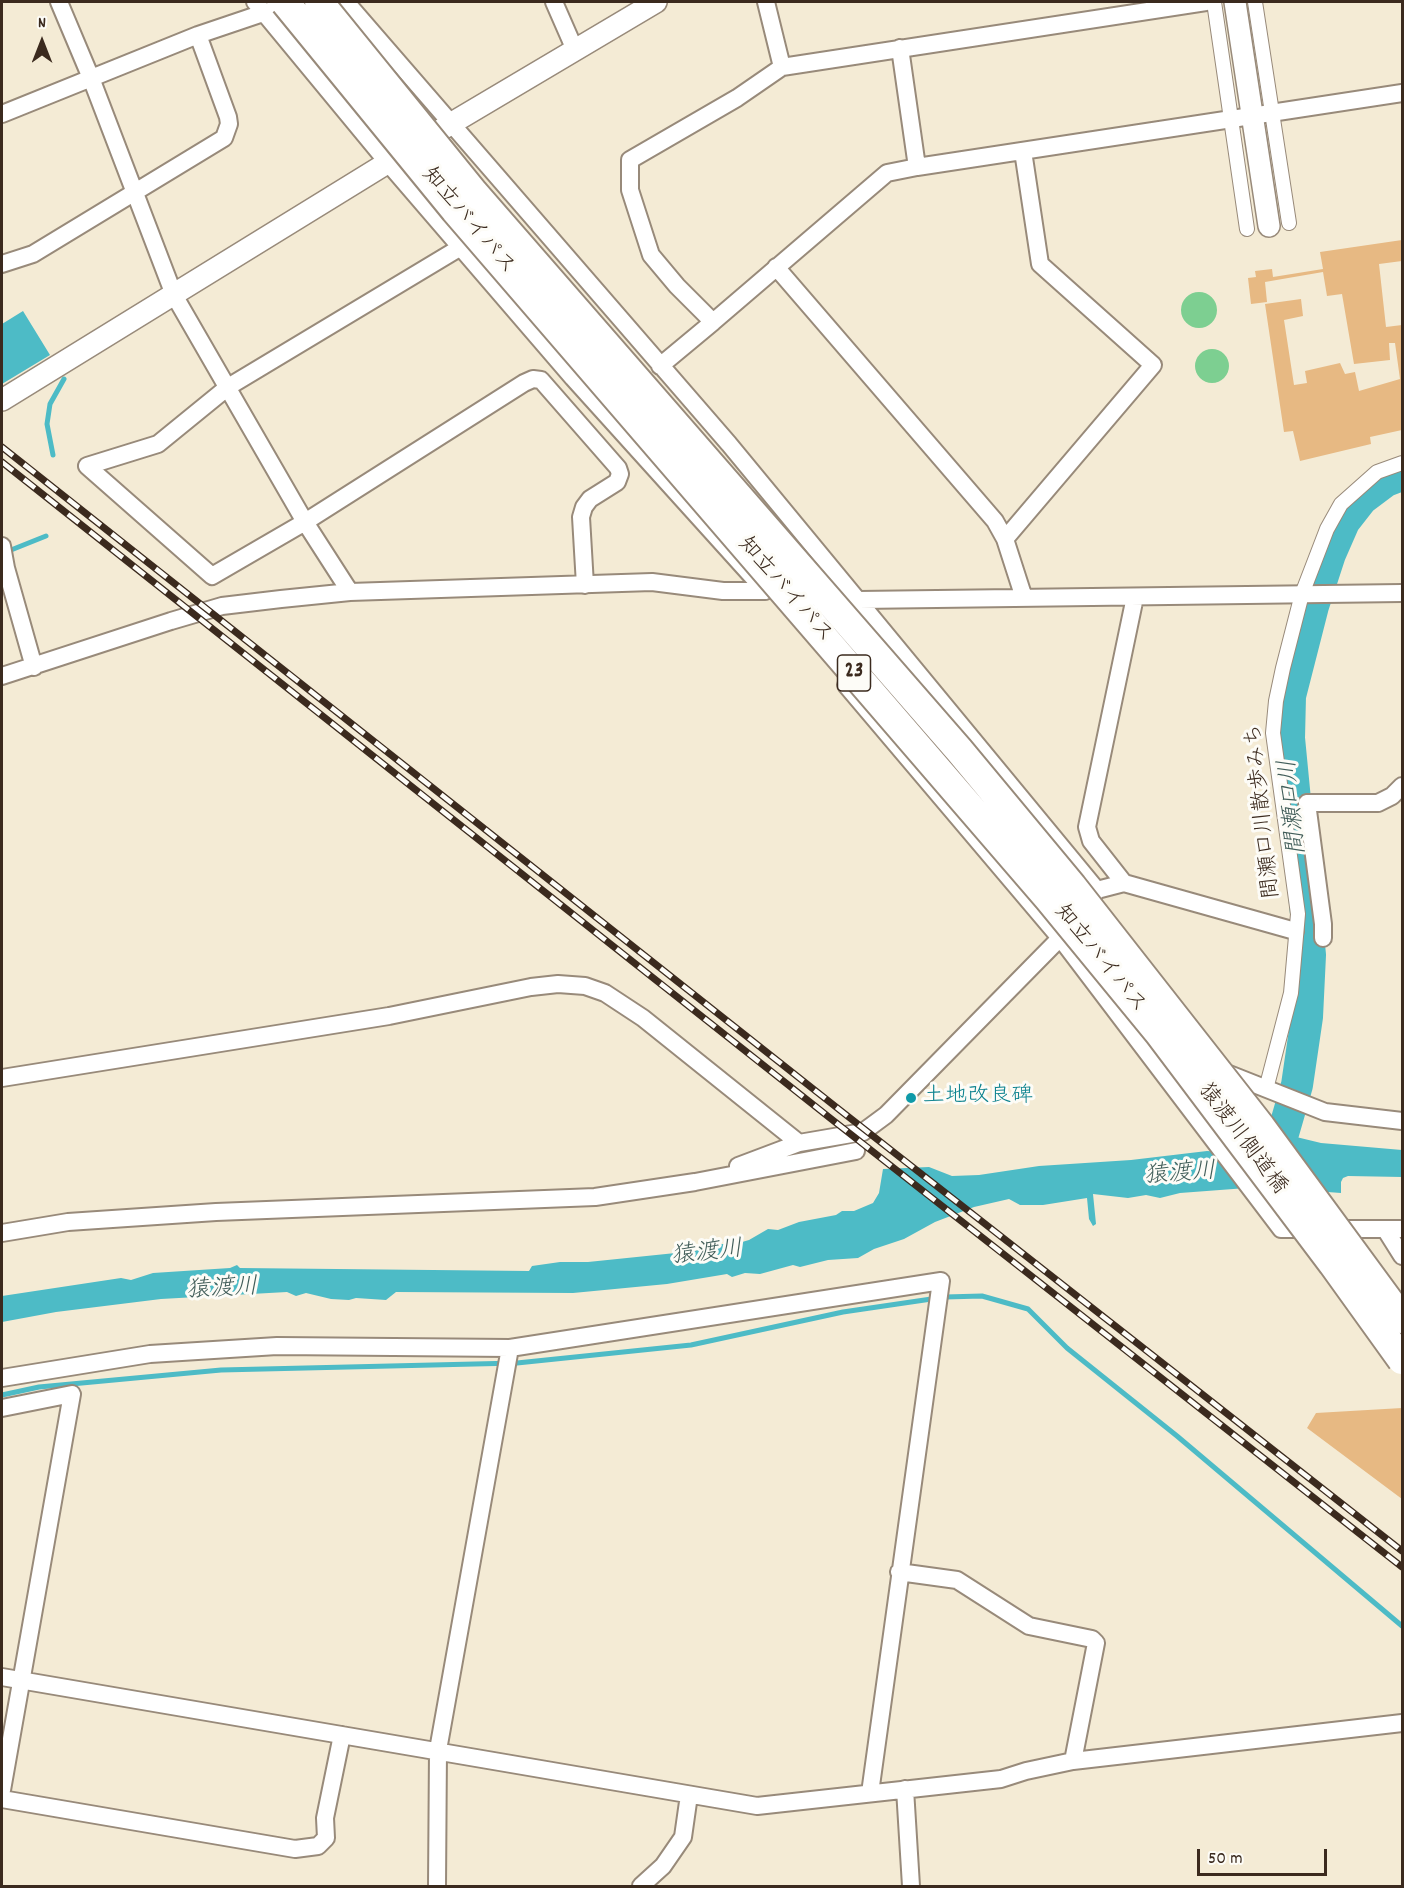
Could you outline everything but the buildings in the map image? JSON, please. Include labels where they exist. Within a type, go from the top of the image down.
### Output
[{"type":"highway","name":"知立バイパス","points":[[319,2],[474,193],[959,750],[1064,877],[1261,1127],[1402,1319]]},
{"type":"highway","name":"知立バイパス","points":[[268,5],[455,210],[1049,898],[1159,1033],[1333,1264],[1402,1360]]},
{"type":"street","points":[[59,2],[91,78],[174,295],[305,522],[350,592]]},
{"type":"street","points":[[2,114],[268,5],[301,2]]},
{"type":"street","points":[[346,2],[729,444],[1097,890]]},
{"type":"street","points":[[554,2],[575,50]]},
{"type":"street","points":[[2,400],[452,123],[656,2]]},
{"type":"street","points":[[766,2],[782,67]]},
{"type":"street","points":[[713,321],[677,286],[651,255],[630,190],[630,160],[737,98],[782,67],[1206,2]]},
{"type":"street","points":[[1214,2],[1247,229]]},
{"type":"street","points":[[1235,2],[1262,114],[1279,225]]},
{"type":"street","points":[[1255,2],[1262,114]]},
{"type":"street","name":"猿渡川側道橋","points":[[268,5],[388,163],[573,378],[802,633],[1061,939],[1281,1229],[1385,1229]]},
{"type":"street","points":[[2,264],[33,254],[224,138],[229,124],[228,117],[198,35]]},
{"type":"street","points":[[900,48],[917,167]]},
{"type":"street","points":[[660,366],[887,173],[1402,93]]},
{"type":"street","points":[[1005,539],[1153,365],[1040,264],[1023,151]]},
{"type":"street","points":[[461,247],[228,387],[158,444],[87,466],[213,576],[305,522],[524,383],[541,380],[621,474],[617,482],[590,499],[584,507],[581,517],[585,585]]},
{"type":"street","points":[[776,267],[995,521],[1005,539],[1024,598]]},
{"type":"street","name":"間瀬口川散歩みち","points":[[1266,1089],[1291,993],[1298,914],[1273,733],[1276,701],[1283,668],[1303,594],[1328,529],[1341,504],[1377,472],[1402,463]]},
{"type":"street","points":[[2,546],[34,667]]},
{"type":"street","points":[[2,676],[222,606],[350,592],[652,582],[723,591],[765,591],[824,560]]},
{"type":"street","points":[[802,633],[860,600],[1402,593]]},
{"type":"street","points":[[1125,883],[1091,841],[1087,827],[1135,597]]},
{"type":"street","points":[[1323,938],[1307,803],[1378,804],[1392,796],[1402,786]]},
{"type":"street","points":[[695,1182],[799,1143],[862,1132],[886,1115],[1061,939],[1097,890],[1125,883],[1295,931]]},
{"type":"street","points":[[2,1078],[389,1016],[531,987],[558,984],[585,986],[605,993],[643,1018],[799,1143]]},
{"type":"street","points":[[1165,1078],[1229,1074],[1325,1112],[1402,1121]]},
{"type":"street","points":[[2,1233],[68,1222],[216,1212],[595,1197],[695,1182],[856,1151]]},
{"type":"street","points":[[1385,1229],[1402,1229]]},
{"type":"street","points":[[1385,1229],[1402,1256]]},
{"type":"street","points":[[2,1378],[150,1354],[277,1346],[510,1348],[941,1281],[870,1793]]},
{"type":"street","points":[[437,1887],[438,1750],[510,1348]]},
{"type":"street","points":[[2,1408],[72,1394],[2,1790]]},
{"type":"street","points":[[899,1572],[957,1581],[1029,1626],[1092,1639],[1096,1643],[1073,1761]]},
{"type":"street","points":[[2,1677],[757,1806],[1005,1779],[1026,1771],[1073,1761],[1402,1723]]},
{"type":"street","points":[[2,1799],[290,1848],[318,1845],[326,1838],[325,1818],[342,1735]]},
{"type":"street","points":[[905,1789],[911,1887]]},
{"type":"street","points":[[641,1887],[663,1866],[683,1837],[688,1795]]},
{"type":"green space","points":[[1199,292],[1212,297],[1217,310],[1212,323],[1199,328],[1186,323],[1181,310],[1186,297]]},
{"type":"green space","points":[[1212,349],[1224,354],[1229,366],[1224,378],[1212,383],[1200,378],[1195,366],[1200,354]]},
{"type":"water","points":[[23,311],[50,355],[2,384],[2,324]]},
{"type":"water","name":"猿渡川","points":[[1280,1125],[1289,1127],[1288,1135],[1321,1143],[1402,1150],[1402,1177],[1348,1176],[1341,1182],[1341,1193],[1260,1187],[1180,1193],[1160,1198],[1146,1195],[1128,1198],[1093,1194],[1096,1224],[1093,1226],[1089,1219],[1087,1198],[1043,1205],[1020,1205],[1009,1199],[974,1207],[935,1222],[904,1239],[874,1249],[858,1258],[828,1260],[800,1267],[793,1265],[760,1274],[745,1273],[732,1277],[727,1274],[667,1284],[573,1293],[396,1292],[386,1300],[331,1299],[306,1293],[296,1296],[287,1292],[161,1299],[56,1312],[2,1322],[2,1296],[121,1278],[131,1280],[153,1273],[230,1268],[237,1265],[240,1268],[529,1271],[532,1266],[560,1262],[588,1262],[695,1251],[715,1244],[735,1244],[749,1240],[768,1229],[778,1230],[799,1222],[836,1215],[842,1211],[854,1211],[873,1203],[879,1193],[883,1169],[929,1167],[952,1176],[1207,1151],[1271,1155]]},
{"type":"waterway","points":[[53,455],[47,424],[50,404],[64,379]]},
{"type":"waterway","name":"間瀬口川","points":[[1273,1168],[1297,1085],[1307,1017],[1310,955],[1289,738],[1290,696],[1313,606],[1330,554],[1344,522],[1362,499],[1386,481],[1402,475]]},
{"type":"waterway","points":[[6,552],[46,536]]},
{"type":"waterway","points":[[2,1395],[39,1387],[221,1370],[517,1363],[691,1345],[843,1312],[945,1297],[982,1296],[1028,1309],[1067,1348],[1177,1436],[1402,1626]]},
{"type":"railway","points":[[2,447],[836,1107],[1402,1551]]},
{"type":"railway","points":[[2,462],[830,1118],[1402,1567]]},
{"type":"place","name":"土地改良碑","points":[[911,1098]]}]
